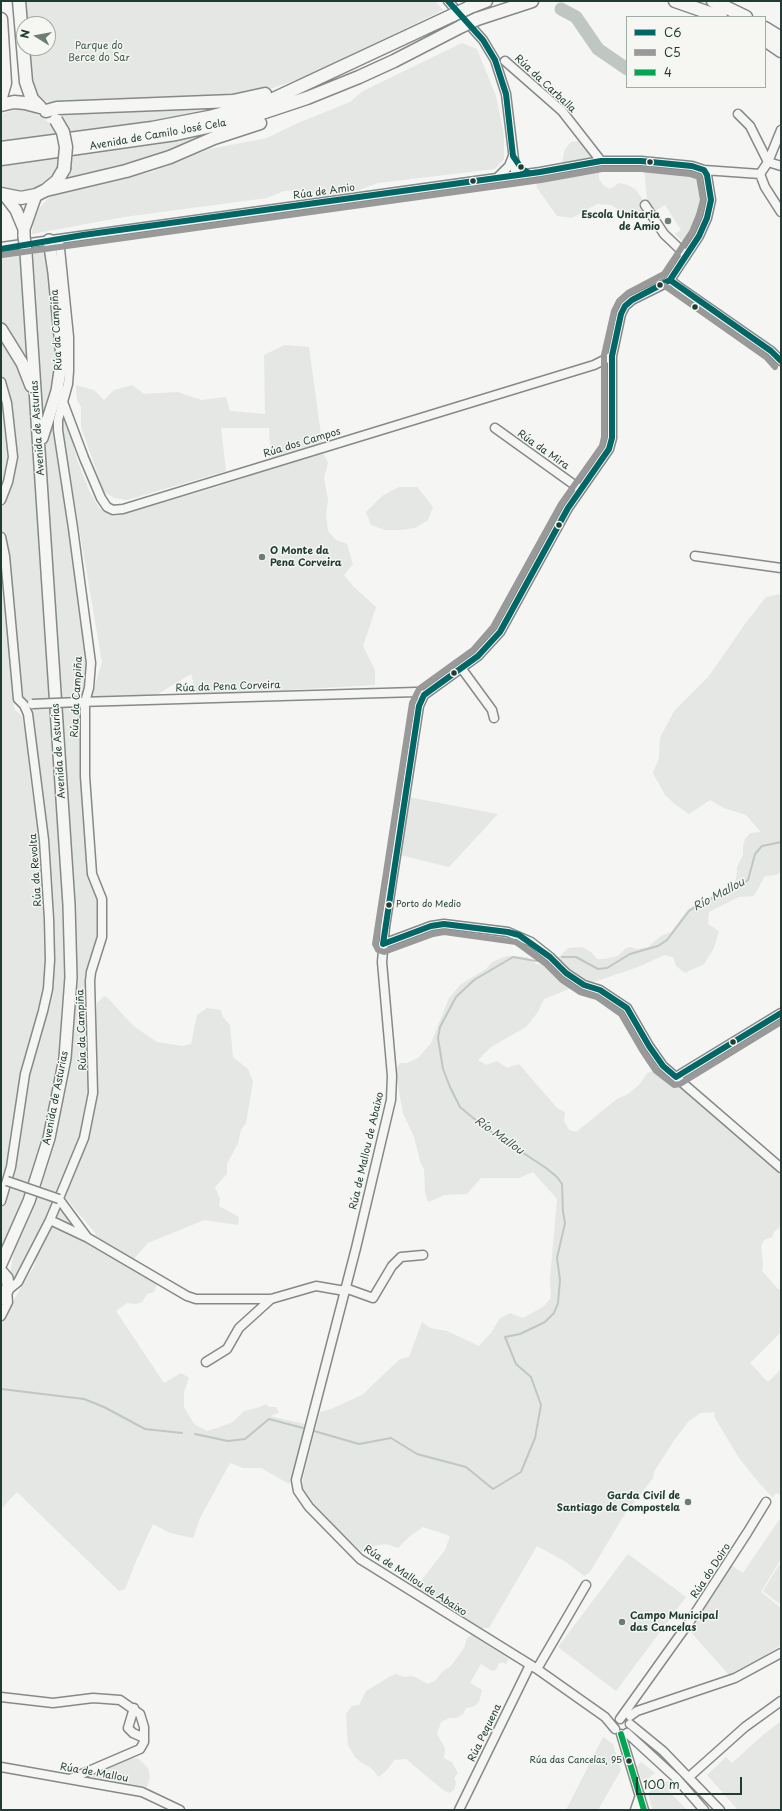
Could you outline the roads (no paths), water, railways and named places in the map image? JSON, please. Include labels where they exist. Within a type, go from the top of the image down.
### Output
[{"type":"highway","points":[[19,1],[26,82],[32,99],[56,120],[62,132],[66,147],[64,169],[56,181],[41,193]]},
{"type":"highway","name":"Avenida de Camilo José Cela","points":[[1,148],[152,128],[209,117],[269,101],[486,1]]},
{"type":"highway","name":"Avenida de Camilo José Cela","points":[[1,159],[194,131],[244,119],[307,98],[394,61],[477,19],[517,4],[532,1]]},
{"type":"highway","points":[[675,1],[718,16]]},
{"type":"highway","points":[[713,1],[744,16]]},
{"type":"highway","points":[[1,19],[5,83],[1,97]]},
{"type":"highway","points":[[766,29],[781,38]]},
{"type":"highway","points":[[766,41],[781,51]]},
{"type":"highway","points":[[1,105],[14,102],[25,103],[43,109],[232,101],[262,95],[318,79]]},
{"type":"highway","points":[[4,195],[21,198],[126,171],[170,157],[214,138],[276,117],[307,98]]},
{"type":"main road","points":[[24,232],[41,193]]},
{"type":"main road","points":[[4,195],[16,210],[24,232]]},
{"type":"main road","name":"Avenida de Asturias","points":[[1,1264],[4,1254],[29,1201],[49,1138],[64,1066],[70,1005],[69,905],[24,232]]},
{"type":"main road","points":[[39,448],[46,420],[57,391],[62,357],[55,280],[54,240]]},
{"type":"main road","points":[[1,329],[22,363],[29,378],[36,403]]},
{"type":"main road","points":[[4,1254],[4,1295]]},
{"type":"street","points":[[448,1],[483,40],[495,60],[506,94],[514,175]]},
{"type":"street","name":"Rúa da Carballa","points":[[505,60],[562,111],[601,161]]},
{"type":"street","points":[[738,114],[750,126],[768,162],[781,166]]},
{"type":"street","points":[[781,130],[768,162],[760,174],[765,187],[781,212]]},
{"type":"street","points":[[513,156],[522,169],[529,173]]},
{"type":"street","points":[[498,178],[509,166],[513,156]]},
{"type":"street","name":"Rúa de Amio","points":[[1,248],[498,178],[601,161],[641,161],[692,166],[704,170],[760,174]]},
{"type":"street","points":[[704,170],[707,174],[710,188],[710,209],[703,227],[670,280],[632,300],[621,314],[612,356],[611,444],[568,508],[500,632],[478,656],[424,695],[419,706],[383,944],[431,926],[444,924],[508,932],[531,942],[546,953],[566,973],[584,985],[600,990],[627,1008],[648,1046],[663,1066],[781,1168]]},
{"type":"street","points":[[645,205],[664,234],[686,256]]},
{"type":"street","name":"Rúa da Campiña","points":[[4,1295],[18,1282],[50,1220],[84,1138],[93,1093],[90,981],[102,937],[102,899],[92,874],[86,792],[82,702],[89,688],[91,663],[58,430],[58,420],[68,384],[69,337],[54,240]]},
{"type":"street","points":[[670,280],[771,352],[781,361]]},
{"type":"street","name":"Rúa dos Campos","points":[[64,402],[84,458],[101,498],[107,508],[113,510],[123,509],[594,365],[612,356]]},
{"type":"street","points":[[1,382],[7,403],[13,457],[8,482],[1,500]]},
{"type":"street","name":"Rúa da Mira","points":[[494,428],[580,489]]},
{"type":"street","name":"Rúa da Revolta","points":[[1,537],[5,556],[18,699],[28,704],[44,840],[50,960],[45,1003],[25,1074],[1,1201]]},
{"type":"street","points":[[696,556],[781,568]]},
{"type":"street","points":[[462,669],[492,710],[494,718]]},
{"type":"street","name":"Rúa da Pena Corveira","points":[[28,704],[416,692],[424,695]]},
{"type":"street","name":"Rúa de Mallou de Abaixo","points":[[383,944],[383,989],[392,1076],[391,1100],[345,1290],[303,1449],[296,1480],[298,1491],[309,1507],[360,1559],[534,1667],[605,1717]]},
{"type":"street","points":[[676,1077],[781,1013]]},
{"type":"street","points":[[4,1183],[59,1199],[88,1238]]},
{"type":"street","points":[[50,1220],[88,1238],[187,1296],[196,1299],[271,1299],[316,1286],[345,1290],[373,1298],[392,1266],[401,1257],[423,1255]]},
{"type":"street","points":[[1,1316],[8,1302],[4,1295]]},
{"type":"street","points":[[206,1362],[227,1348],[239,1328],[271,1299]]},
{"type":"street","name":"Rúa do Doiro","points":[[619,1720],[631,1716],[766,1502]]},
{"type":"street","name":"Rúa Pequena","points":[[458,1810],[534,1667],[586,1585]]},
{"type":"street","points":[[605,1717],[619,1720],[625,1719],[735,1678],[781,1653]]},
{"type":"street","points":[[1,1696],[53,1703],[88,1699],[120,1700],[134,1708],[142,1717],[144,1738],[142,1746],[136,1751],[70,1779]]},
{"type":"street","points":[[689,1777],[745,1727],[781,1701]]},
{"type":"street","points":[[134,1708],[128,1728],[133,1733],[144,1738]]},
{"type":"street","points":[[622,1732],[630,1729],[631,1716]]},
{"type":"street","points":[[631,1716],[663,1752],[720,1810]]},
{"type":"street","points":[[605,1717],[676,1778],[704,1810]]},
{"type":"street","points":[[619,1720],[615,1724],[622,1732],[644,1810]]},
{"type":"street","name":"Rúa de Mallou","points":[[1,1767],[142,1792],[180,1810]]},
{"type":"street","points":[[635,1810],[640,1794]]},
{"type":"waterway","points":[[561,9],[576,17],[598,49],[626,68]]},
{"type":"waterway","name":"Río Mallou","points":[[562,957],[576,957],[598,969],[607,968],[630,954],[658,946],[667,940],[689,911],[701,903],[740,886],[748,880],[755,854],[762,846],[781,842]]},
{"type":"waterway","name":"Río Mallou","points":[[314,1431],[359,1444],[391,1438],[417,1454],[466,1467],[493,1489],[521,1472],[535,1438],[541,1405],[531,1377],[516,1364],[505,1337],[520,1334],[545,1322],[554,1313],[558,1303],[560,1280],[557,1258],[565,1223],[562,1184],[557,1177],[546,1168],[484,1127],[460,1107],[443,1069],[438,1038],[440,1027],[456,997],[474,980],[513,957],[536,961],[542,959]]},
{"type":"waterway","points":[[1,1389],[84,1399],[104,1407],[145,1429],[182,1433]]},
{"type":"waterway","points":[[195,1434],[228,1441],[245,1439],[269,1419],[303,1428]]},
{"type":"place","name":"Escola Unitaria de Amio","points":[[668,221]]},
{"type":"place","name":"O Monte da Pena Corveira","points":[[262,557]]},
{"type":"place","name":"Porto do Medio","points":[[389,905]]},
{"type":"place","name":"Garda Civil de Santiago de Compostela","points":[[688,1502]]},
{"type":"place","name":"Campo Municipal das Cancelas","points":[[622,1622]]},
{"type":"place","name":"Rúa das Cancelas, 95","points":[[629,1761]]},
{"type":"park label","name":"Parque do Berce do Sar","points":[[99,52]]}]
